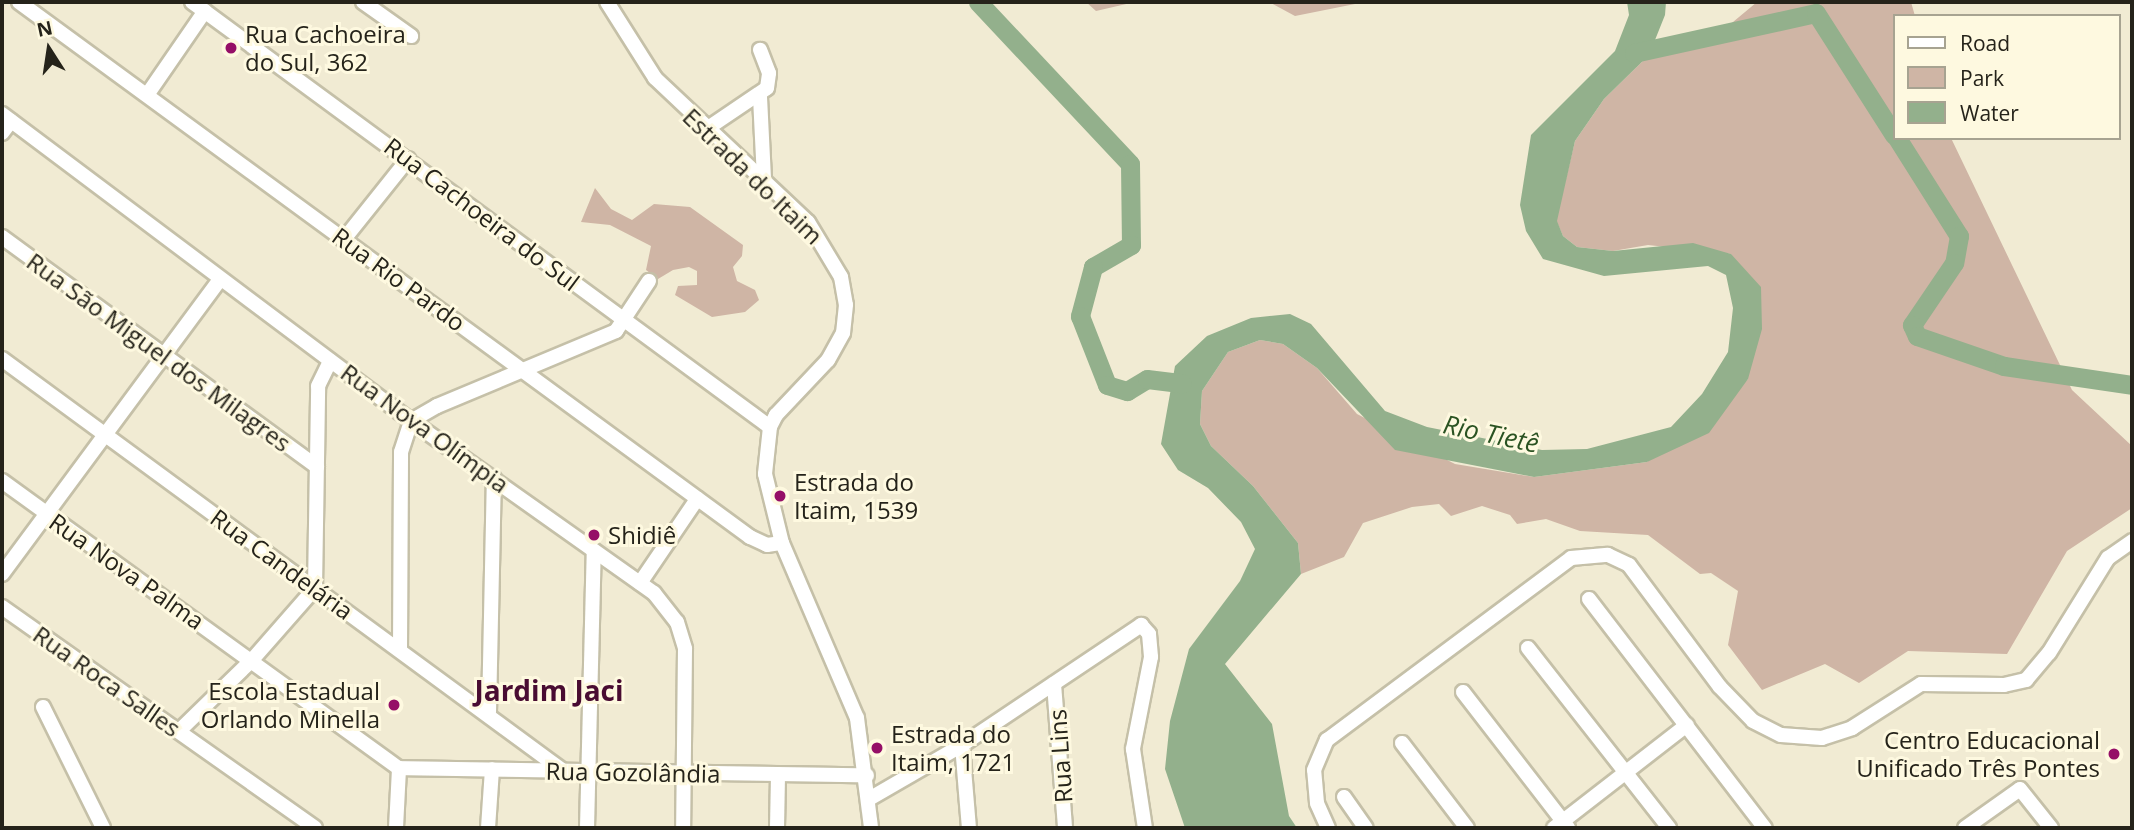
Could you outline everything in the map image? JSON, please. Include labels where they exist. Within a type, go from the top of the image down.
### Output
[{"type":"street","name":"Rua Rio Pardo","points":[[19,2],[526,370],[697,499],[758,542],[782,543]]},
{"type":"street","name":"Rua Cachoeira do Sul","points":[[192,2],[770,427]]},
{"type":"street","points":[[363,2],[411,36]]},
{"type":"street","name":"Estrada do Itaim","points":[[607,2],[655,78],[764,180],[821,238],[836,264],[846,305],[837,348],[782,406],[770,427],[766,484],[782,543],[857,718],[867,775],[871,828]]},
{"type":"street","points":[[147,95],[205,11]]},
{"type":"street","points":[[708,128],[760,97],[770,80],[760,50]]},
{"type":"street","points":[[760,97],[764,180]]},
{"type":"street","points":[[2,133],[6,118]]},
{"type":"street","name":"Rua Nova Olímpia","points":[[6,118],[411,421],[640,583],[669,609],[682,635],[685,773],[683,828]]},
{"type":"street","points":[[345,238],[408,159]]},
{"type":"street","name":"Rua São Miguel dos Milagres","points":[[2,237],[317,467]]},
{"type":"street","points":[[2,574],[106,437],[220,279]]},
{"type":"street","points":[[400,649],[401,452],[411,421],[437,406],[616,331],[626,321],[649,281]]},
{"type":"street","name":"Rua Candelária","points":[[2,359],[106,437],[489,712],[562,770]]},
{"type":"street","points":[[179,731],[252,660],[315,587],[318,386],[330,360]]},
{"type":"street","points":[[489,712],[494,478]]},
{"type":"street","name":"Rua Nova Palma","points":[[2,481],[399,768]]},
{"type":"street","points":[[640,583],[697,499]]},
{"type":"street","points":[[1328,828],[1317,803],[1314,770],[1327,740],[1571,558],[1597,554],[1629,565],[1720,687],[1753,721],[1781,735],[1822,738],[1852,728],[1921,684],[2004,685],[2026,680],[2054,645],[2108,558],[2132,541]]},
{"type":"street","points":[[587,828],[594,551]]},
{"type":"street","points":[[1589,599],[1765,828]]},
{"type":"street","name":"Rua Roca Salles","points":[[2,607],[315,828]]},
{"type":"street","points":[[869,799],[962,745],[1137,627],[1147,630],[1151,657],[1133,749],[1145,828]]},
{"type":"street","points":[[1528,648],[1669,828]]},
{"type":"street","name":"Rua Lins","points":[[1054,684],[1065,828]]},
{"type":"street","points":[[1463,692],[1562,826],[1626,771],[1687,725]]},
{"type":"street","points":[[43,707],[103,828]]},
{"type":"street","points":[[1402,743],[1467,828]]},
{"type":"street","points":[[962,745],[969,828]]},
{"type":"street","points":[[396,828],[399,768]]},
{"type":"street","name":"Rua Gozolândia","points":[[399,768],[867,775]]},
{"type":"street","points":[[488,828],[492,769]]},
{"type":"street","points":[[777,828],[778,775]]},
{"type":"street","points":[[1965,828],[2017,789],[2026,793],[2051,828]]},
{"type":"street","points":[[1344,797],[1366,828]]},
{"type":"green space","points":[[1086,2],[1135,2],[1096,11]]},
{"type":"green space","points":[[1269,2],[1365,2],[1295,16]]},
{"type":"green space","points":[[1757,2],[1911,2],[1914,14],[1892,14],[1892,140],[1952,140],[2072,390],[2132,446],[2132,508],[2067,551],[2007,654],[1908,651],[1859,683],[1825,664],[1762,690],[1728,645],[1738,591],[1711,573],[1700,574],[1648,535],[1580,531],[1546,519],[1517,524],[1510,515],[1482,506],[1451,516],[1439,504],[1412,507],[1363,523],[1344,557],[1301,574],[1298,543],[1253,486],[1211,446],[1200,424],[1202,391],[1228,352],[1260,340],[1283,344],[1317,368],[1357,414],[1455,464],[1534,477],[1647,462],[1748,379],[1731,254],[1648,245],[1613,251],[1577,247],[1563,236],[1556,220],[1575,141],[1604,99],[1649,55],[1721,32]]},
{"type":"green space","points":[[595,188],[611,209],[632,220],[654,204],[690,207],[743,245],[742,256],[733,267],[737,281],[755,290],[759,300],[745,312],[712,317],[675,295],[678,286],[697,285],[697,271],[689,267],[673,270],[658,279],[646,270],[651,246],[610,225],[581,222]]},
{"type":"water","points":[[1627,2],[1666,2],[1665,15],[1649,55],[1604,99],[1575,141],[1557,221],[1563,236],[1577,247],[1613,251],[1693,243],[1731,254],[1761,287],[1762,329],[1748,379],[1709,433],[1647,462],[1534,477],[1395,450],[1317,368],[1283,344],[1260,340],[1228,352],[1202,391],[1200,424],[1211,446],[1253,486],[1298,543],[1301,574],[1225,664],[1272,724],[1289,816],[1297,828],[1185,828],[1165,769],[1170,721],[1189,649],[1240,581],[1255,549],[1241,522],[1208,488],[1178,470],[1161,444],[1175,366],[1207,336],[1251,318],[1290,314],[1311,324],[1385,411],[1427,427],[1542,450],[1587,449],[1671,427],[1702,394],[1728,352],[1733,308],[1726,275],[1708,266],[1604,276],[1543,259],[1526,231],[1520,205],[1531,135],[1615,51],[1629,15]]},
{"type":"waterway","points":[[978,2],[1130,164],[1131,245],[1093,267],[1080,316],[1107,385],[1127,391],[1147,379],[1182,383]]},
{"type":"waterway","points":[[1634,53],[1816,13],[1892,132]]},
{"type":"waterway","points":[[1898,140],[1959,236],[1954,263],[1912,325],[1917,336],[2004,366],[2132,385]]},
{"type":"place","name":"Rua Cachoeira do Sul, 362","points":[[231,48]]},
{"type":"place","name":"Estrada do Itaim, 1539","points":[[780,496]]},
{"type":"place","name":"Shidiê","points":[[594,535]]},
{"type":"place","name":"Escola Estadual Orlando Minella","points":[[394,705]]},
{"type":"place","name":"Estrada do Itaim, 1721","points":[[877,748]]},
{"type":"place","name":"Centro Educacional Unificado Três Pontes","points":[[2114,754]]},
{"type":"district","name":"Jardim Jaci","points":[[549,690]]},
{"type":"water label","name":"Rio Tietê","points":[[1491,434]]}]
